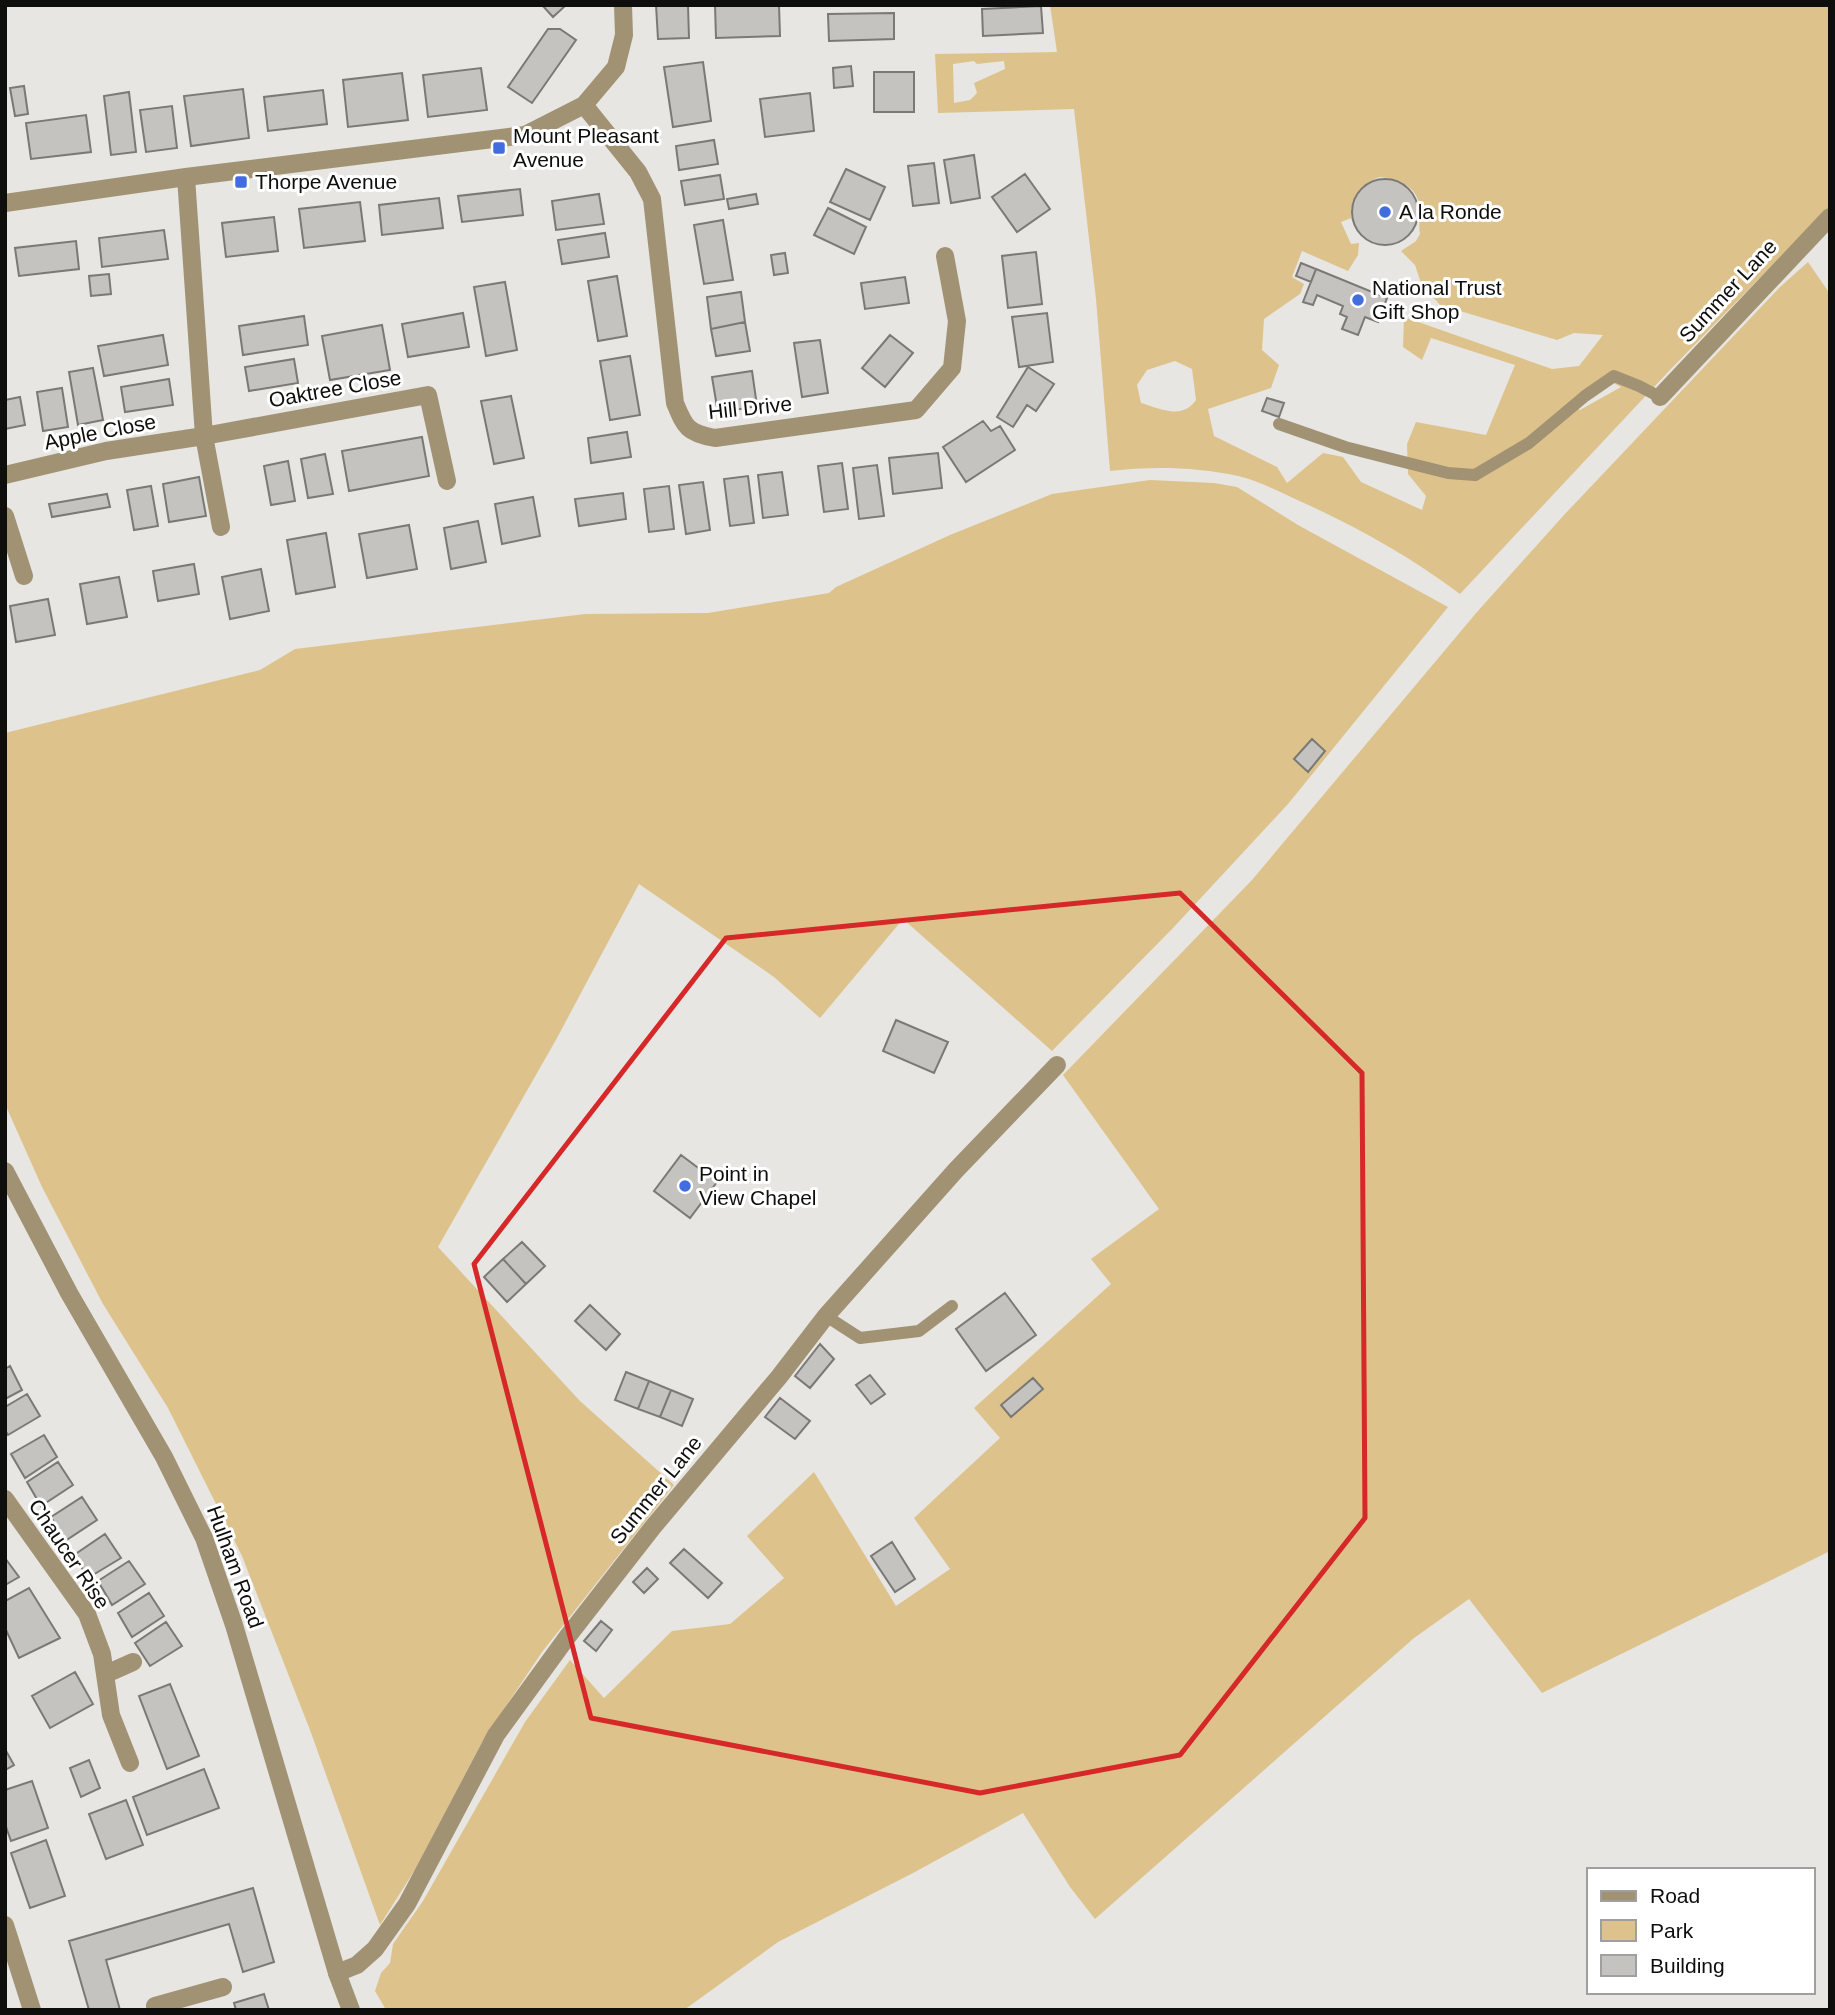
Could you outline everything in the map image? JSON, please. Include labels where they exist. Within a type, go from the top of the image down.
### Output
[{"type":"street","points":[[5,203],[186,177],[525,135],[584,105],[617,67],[624,35],[623,5]]},
{"type":"street","name":"Hill Drive","points":[[584,105],[638,172],[652,199],[675,402],[684,425],[696,435],[715,438],[916,410],[952,368],[957,321],[945,257]]},
{"type":"street","points":[[186,177],[205,436],[221,527]]},
{"type":"street","name":"Summer Lane","points":[[1660,397],[1830,217]]},
{"type":"street","name":"Oaktree Close","points":[[205,436],[428,395],[447,481]]},
{"type":"street","name":"Apple Close","points":[[5,475],[106,451],[205,436]]},
{"type":"street","points":[[5,516],[24,576]]},
{"type":"street","name":"Summer Lane","points":[[337,1973],[357,1965],[375,1949],[407,1904],[496,1735],[568,1636],[653,1527],[779,1377],[826,1316],[956,1170],[1057,1065]]},
{"type":"street","name":"Hulham Road","points":[[5,1171],[69,1293],[164,1457],[204,1538],[234,1625],[337,1973],[351,2010]]},
{"type":"street","name":"Chaucer Rise","points":[[5,1499],[87,1614],[102,1654],[109,1707],[130,1763]]},
{"type":"street","points":[[106,1674],[133,1662]]},
{"type":"street","points":[[5,1925],[32,2010]]},
{"type":"street","points":[[155,2006],[193,2003],[223,1987]]},
{"type":"lane","points":[[1279,424],[1345,447],[1448,473],[1475,475],[1529,443],[1585,396],[1614,376],[1660,397]]},
{"type":"lane","points":[[826,1316],[860,1338],[919,1331],[952,1306]]},
{"type":"highlighted area","points":[[1180,893],[1362,1073],[1365,1518],[1180,1755],[980,1793],[591,1718],[474,1264],[726,938]]},
{"type":"green space","points":[[1050,5],[1830,5],[1830,206],[1669,371],[1460,594],[1400,553],[1315,508],[1252,480],[1191,469],[1142,468],[1110,471],[1096,299],[1074,109],[938,113],[935,54],[1057,52]],"holes":[[[1004,61],[1005,69],[974,83],[977,93],[970,100],[954,103],[953,64]],[[1379,177],[1393,179],[1406,184],[1415,194],[1420,207],[1420,234],[1416,241],[1401,251],[1415,265],[1424,292],[1440,305],[1557,340],[1574,333],[1603,335],[1579,366],[1552,369],[1404,317],[1403,347],[1422,360],[1431,338],[1515,365],[1486,435],[1416,422],[1407,444],[1408,474],[1426,496],[1422,510],[1361,482],[1343,457],[1323,453],[1287,483],[1277,467],[1214,436],[1208,409],[1271,388],[1279,365],[1262,350],[1264,319],[1300,294],[1304,284],[1292,277],[1302,251],[1348,271],[1358,255],[1359,243],[1351,244],[1341,222],[1351,218],[1355,198],[1361,188]],[[1175,361],[1192,369],[1196,400],[1184,410],[1178,411],[1141,403],[1137,385],[1147,370]],[[1604,378],[1621,387],[1580,410],[1572,403]]]},
{"type":"green space","points":[[1808,262],[1830,294],[1830,1551],[1542,1693],[1469,1599],[1414,1638],[1095,1919],[1070,1887],[1023,1813],[778,1942],[684,2010],[386,2010],[375,1991],[381,1973],[390,1963],[393,1944],[423,1901],[525,1722],[570,1660],[604,1698],[672,1631],[730,1624],[784,1578],[747,1536],[814,1472],[896,1606],[950,1569],[914,1518],[1000,1438],[974,1408],[1111,1284],[1091,1259],[1159,1209],[1063,1075],[1252,880],[1477,612],[1564,515],[1780,287]]},
{"type":"green space","points":[[1150,480],[1214,483],[1237,487],[1298,525],[1448,607],[1288,804],[1173,928],[1052,1051],[903,919],[820,1018],[774,977],[639,884],[557,1038],[438,1247],[580,1401],[674,1485],[542,1652],[482,1742],[416,1868],[380,1925],[310,1730],[242,1556],[168,1408],[103,1304],[42,1187],[5,1104],[5,733],[260,670],[295,649],[585,614],[708,613],[829,593],[836,587],[950,535],[1052,494]]},
{"type":"building","points":[[542,5],[566,5],[553,17]]},
{"type":"building","points":[[656,5],[688,5],[689,38],[658,39]]},
{"type":"building","points":[[715,5],[779,5],[780,36],[716,38]]},
{"type":"building","points":[[1041,6],[1043,33],[983,36],[982,9]]},
{"type":"building","points":[[894,13],[894,39],[829,41],[828,14]]},
{"type":"building","points":[[548,29],[560,29],[576,40],[532,103],[508,87]]},
{"type":"building","points":[[703,62],[711,121],[673,127],[664,67]]},
{"type":"building","points":[[851,66],[853,86],[834,88],[833,68]]},
{"type":"building","points":[[481,68],[487,110],[428,117],[423,75]]},
{"type":"building","points":[[874,72],[914,72],[914,112],[874,112]]},
{"type":"building","points":[[402,73],[408,120],[348,127],[343,80]]},
{"type":"building","points":[[24,86],[28,114],[15,116],[10,88]]},
{"type":"building","points":[[243,89],[249,138],[191,146],[184,96]]},
{"type":"building","points":[[323,90],[327,124],[268,131],[264,97]]},
{"type":"building","points":[[129,92],[136,152],[111,155],[104,96]]},
{"type":"building","points":[[810,93],[814,131],[765,137],[760,99]]},
{"type":"building","points":[[172,106],[177,148],[146,152],[140,110]]},
{"type":"building","points":[[86,115],[91,152],[31,159],[26,123]]},
{"type":"building","points":[[714,140],[718,164],[679,170],[676,146]]},
{"type":"building","points":[[974,155],[980,198],[951,203],[944,160]]},
{"type":"building","points":[[934,163],[939,203],[913,206],[908,166]]},
{"type":"building","points":[[846,169],[885,187],[870,220],[830,202]]},
{"type":"building","points":[[1025,174],[1050,209],[1017,232],[992,197]]},
{"type":"building","points":[[720,175],[724,199],[685,205],[681,181]]},
{"type":"building","name":"A la Ronde","points":[[1378,179],[1392,179],[1404,184],[1413,193],[1418,212],[1416,225],[1409,236],[1392,245],[1378,245],[1366,240],[1357,231],[1352,219],[1352,205],[1357,193],[1366,184]]},
{"type":"building","points":[[520,189],[523,215],[462,222],[458,196]]},
{"type":"building","points":[[599,194],[604,224],[556,230],[552,201]]},
{"type":"building","points":[[756,194],[758,204],[729,209],[727,199]]},
{"type":"building","points":[[439,198],[443,228],[382,235],[379,205]]},
{"type":"building","points":[[360,202],[365,241],[304,248],[299,209]]},
{"type":"building","points":[[828,208],[866,227],[854,254],[814,235]]},
{"type":"building","points":[[274,217],[278,251],[226,257],[222,223]]},
{"type":"building","points":[[723,220],[733,280],[704,284],[694,225]]},
{"type":"building","points":[[164,230],[168,259],[102,267],[99,238]]},
{"type":"building","points":[[605,233],[609,257],[562,264],[558,240]]},
{"type":"building","points":[[76,241],[79,269],[19,276],[15,248]]},
{"type":"building","points":[[1036,252],[1042,304],[1008,308],[1002,256]]},
{"type":"building","points":[[785,253],[788,273],[774,275],[771,255]]},
{"type":"building","points":[[1301,263],[1316,269],[1311,282],[1296,276]]},
{"type":"building","points":[[1316,269],[1387,298],[1378,322],[1365,317],[1358,335],[1342,329],[1347,317],[1340,314],[1343,306],[1317,295],[1313,305],[1303,302]]},
{"type":"building","points":[[109,274],[111,294],[91,296],[89,276]]},
{"type":"building","points":[[617,276],[627,336],[598,341],[588,281]]},
{"type":"building","points":[[905,277],[909,303],[865,309],[861,283]]},
{"type":"building","points":[[505,282],[517,350],[486,356],[474,287]]},
{"type":"building","points":[[741,292],[745,322],[711,329],[707,297]]},
{"type":"building","points":[[463,313],[469,347],[408,357],[402,324]]},
{"type":"building","points":[[1047,313],[1053,362],[1019,367],[1012,317]]},
{"type":"building","points":[[304,316],[308,345],[243,355],[239,326]]},
{"type":"building","points":[[745,322],[750,351],[716,356],[711,329]]},
{"type":"building","points":[[382,325],[390,370],[330,380],[322,336]]},
{"type":"building","points":[[163,335],[168,365],[104,376],[98,346]]},
{"type":"building","points":[[890,335],[913,353],[885,387],[862,368]]},
{"type":"building","points":[[820,340],[828,393],[802,397],[794,343]]},
{"type":"building","points":[[630,356],[640,415],[610,420],[600,361]]},
{"type":"building","points":[[294,359],[298,383],[249,391],[245,367]]},
{"type":"building","points":[[1028,367],[1054,384],[1036,411],[1027,405],[1013,427],[997,417]]},
{"type":"building","points":[[93,368],[103,420],[78,425],[69,372]]},
{"type":"building","points":[[752,371],[757,406],[718,413],[712,377]]},
{"type":"building","points":[[169,379],[173,405],[125,412],[121,387]]},
{"type":"building","points":[[62,388],[68,427],[43,431],[37,392]]},
{"type":"building","points":[[511,396],[524,458],[494,464],[481,401]]},
{"type":"building","points":[[20,397],[25,425],[5,429],[5,400]]},
{"type":"building","points":[[1267,398],[1284,403],[1279,417],[1262,411]]},
{"type":"building","points":[[983,421],[991,431],[1000,426],[1015,450],[966,482],[943,447]]},
{"type":"building","points":[[627,432],[631,457],[591,463],[588,438]]},
{"type":"building","points":[[422,437],[429,476],[349,491],[342,451]]},
{"type":"building","points":[[938,453],[942,488],[893,494],[889,458]]},
{"type":"building","points":[[325,454],[333,494],[308,498],[301,459]]},
{"type":"building","points":[[288,461],[295,501],[271,505],[264,466]]},
{"type":"building","points":[[842,463],[848,509],[824,512],[818,466]]},
{"type":"building","points":[[877,465],[884,516],[859,519],[853,468]]},
{"type":"building","points":[[782,472],[788,515],[763,518],[758,475]]},
{"type":"building","points":[[748,476],[754,523],[730,526],[724,479]]},
{"type":"building","points":[[199,477],[206,516],[169,522],[163,484]]},
{"type":"building","points":[[703,482],[710,530],[686,534],[679,485]]},
{"type":"building","points":[[151,486],[158,526],[134,530],[127,490]]},
{"type":"building","points":[[669,486],[674,529],[649,532],[644,489]]},
{"type":"building","points":[[623,493],[626,519],[579,526],[575,499]]},
{"type":"building","points":[[107,494],[110,507],[52,517],[49,504]]},
{"type":"building","points":[[533,497],[540,536],[502,544],[495,504]]},
{"type":"building","points":[[478,521],[486,562],[451,569],[444,528]]},
{"type":"building","points":[[409,525],[417,569],[367,578],[359,534]]},
{"type":"building","points":[[326,533],[335,587],[296,594],[287,540]]},
{"type":"building","points":[[194,564],[199,594],[158,601],[153,571]]},
{"type":"building","points":[[261,569],[269,611],[230,619],[222,577]]},
{"type":"building","points":[[119,577],[127,617],[87,624],[80,584]]},
{"type":"building","points":[[48,599],[55,635],[16,642],[10,606]]},
{"type":"building","points":[[1312,739],[1325,751],[1308,772],[1294,759]]},
{"type":"building","points":[[896,1020],[948,1042],[934,1073],[883,1051]]},
{"type":"building","name":"Point in View Chapel","points":[[681,1155],[717,1182],[690,1218],[654,1191]]},
{"type":"building","points":[[522,1242],[545,1266],[526,1284],[503,1259]]},
{"type":"building","points":[[503,1259],[526,1284],[507,1302],[484,1277]]},
{"type":"building","points":[[1005,1293],[1036,1335],[986,1371],[956,1329]]},
{"type":"building","points":[[590,1305],[620,1334],[606,1350],[575,1321]]},
{"type":"building","points":[[820,1344],[834,1359],[810,1388],[795,1376]]},
{"type":"building","points":[[10,1366],[22,1390],[5,1399],[5,1369]]},
{"type":"building","points":[[626,1372],[649,1381],[638,1409],[615,1400]]},
{"type":"building","points":[[870,1375],[885,1394],[871,1404],[856,1385]]},
{"type":"building","points":[[1033,1378],[1043,1389],[1011,1417],[1001,1405]]},
{"type":"building","points":[[649,1381],[671,1390],[660,1417],[638,1409]]},
{"type":"building","points":[[671,1390],[693,1399],[682,1426],[660,1417]]},
{"type":"building","points":[[27,1394],[40,1416],[8,1435],[5,1430],[5,1407]]},
{"type":"building","points":[[780,1398],[810,1421],[795,1439],[765,1417]]},
{"type":"building","points":[[44,1435],[57,1457],[25,1478],[11,1454]]},
{"type":"building","points":[[58,1462],[73,1485],[41,1506],[27,1482]]},
{"type":"building","points":[[82,1497],[97,1520],[65,1541],[51,1517]]},
{"type":"building","points":[[105,1534],[121,1558],[88,1578],[74,1555]]},
{"type":"building","points":[[892,1542],[915,1579],[895,1592],[871,1556]]},
{"type":"building","points":[[684,1549],[722,1583],[708,1598],[670,1563]]},
{"type":"building","points":[[5,1558],[19,1577],[5,1585]]},
{"type":"building","points":[[129,1561],[145,1584],[112,1605],[98,1581]]},
{"type":"building","points":[[647,1568],[658,1579],[644,1593],[633,1582]]},
{"type":"building","points":[[29,1588],[60,1638],[19,1658],[5,1628],[5,1601]]},
{"type":"building","points":[[149,1593],[164,1616],[132,1637],[118,1613]]},
{"type":"building","points":[[601,1621],[612,1630],[596,1651],[584,1641]]},
{"type":"building","points":[[166,1622],[182,1646],[150,1666],[135,1643]]},
{"type":"building","points":[[75,1672],[93,1704],[50,1728],[32,1696]]},
{"type":"building","points":[[170,1684],[199,1756],[167,1769],[139,1696]]},
{"type":"building","points":[[5,1749],[14,1765],[5,1770]]},
{"type":"building","points":[[89,1760],[100,1788],[81,1797],[70,1768]]},
{"type":"building","points":[[204,1769],[219,1808],[147,1835],[133,1797]]},
{"type":"building","points":[[32,1781],[48,1828],[11,1841],[5,1824],[5,1790]]},
{"type":"building","points":[[126,1800],[143,1845],[106,1859],[89,1814]]},
{"type":"building","points":[[46,1840],[65,1896],[30,1908],[11,1853]]},
{"type":"building","points":[[253,1888],[274,1962],[243,1972],[229,1924],[106,1960],[120,2010],[89,2010],[69,1941]]},
{"type":"building","points":[[264,1994],[269,2010],[236,2010],[234,2003]]},
{"type":"place","name":"Mount Pleasant Avenue","points":[[499,148]]},
{"type":"place","name":"Thorpe Avenue","points":[[241,182]]},
{"type":"place","name":"A la Ronde","points":[[1385,212]]},
{"type":"place","name":"National Trust Gift Shop","points":[[1358,300]]},
{"type":"place","name":"Point in View Chapel","points":[[685,1186]]}]
